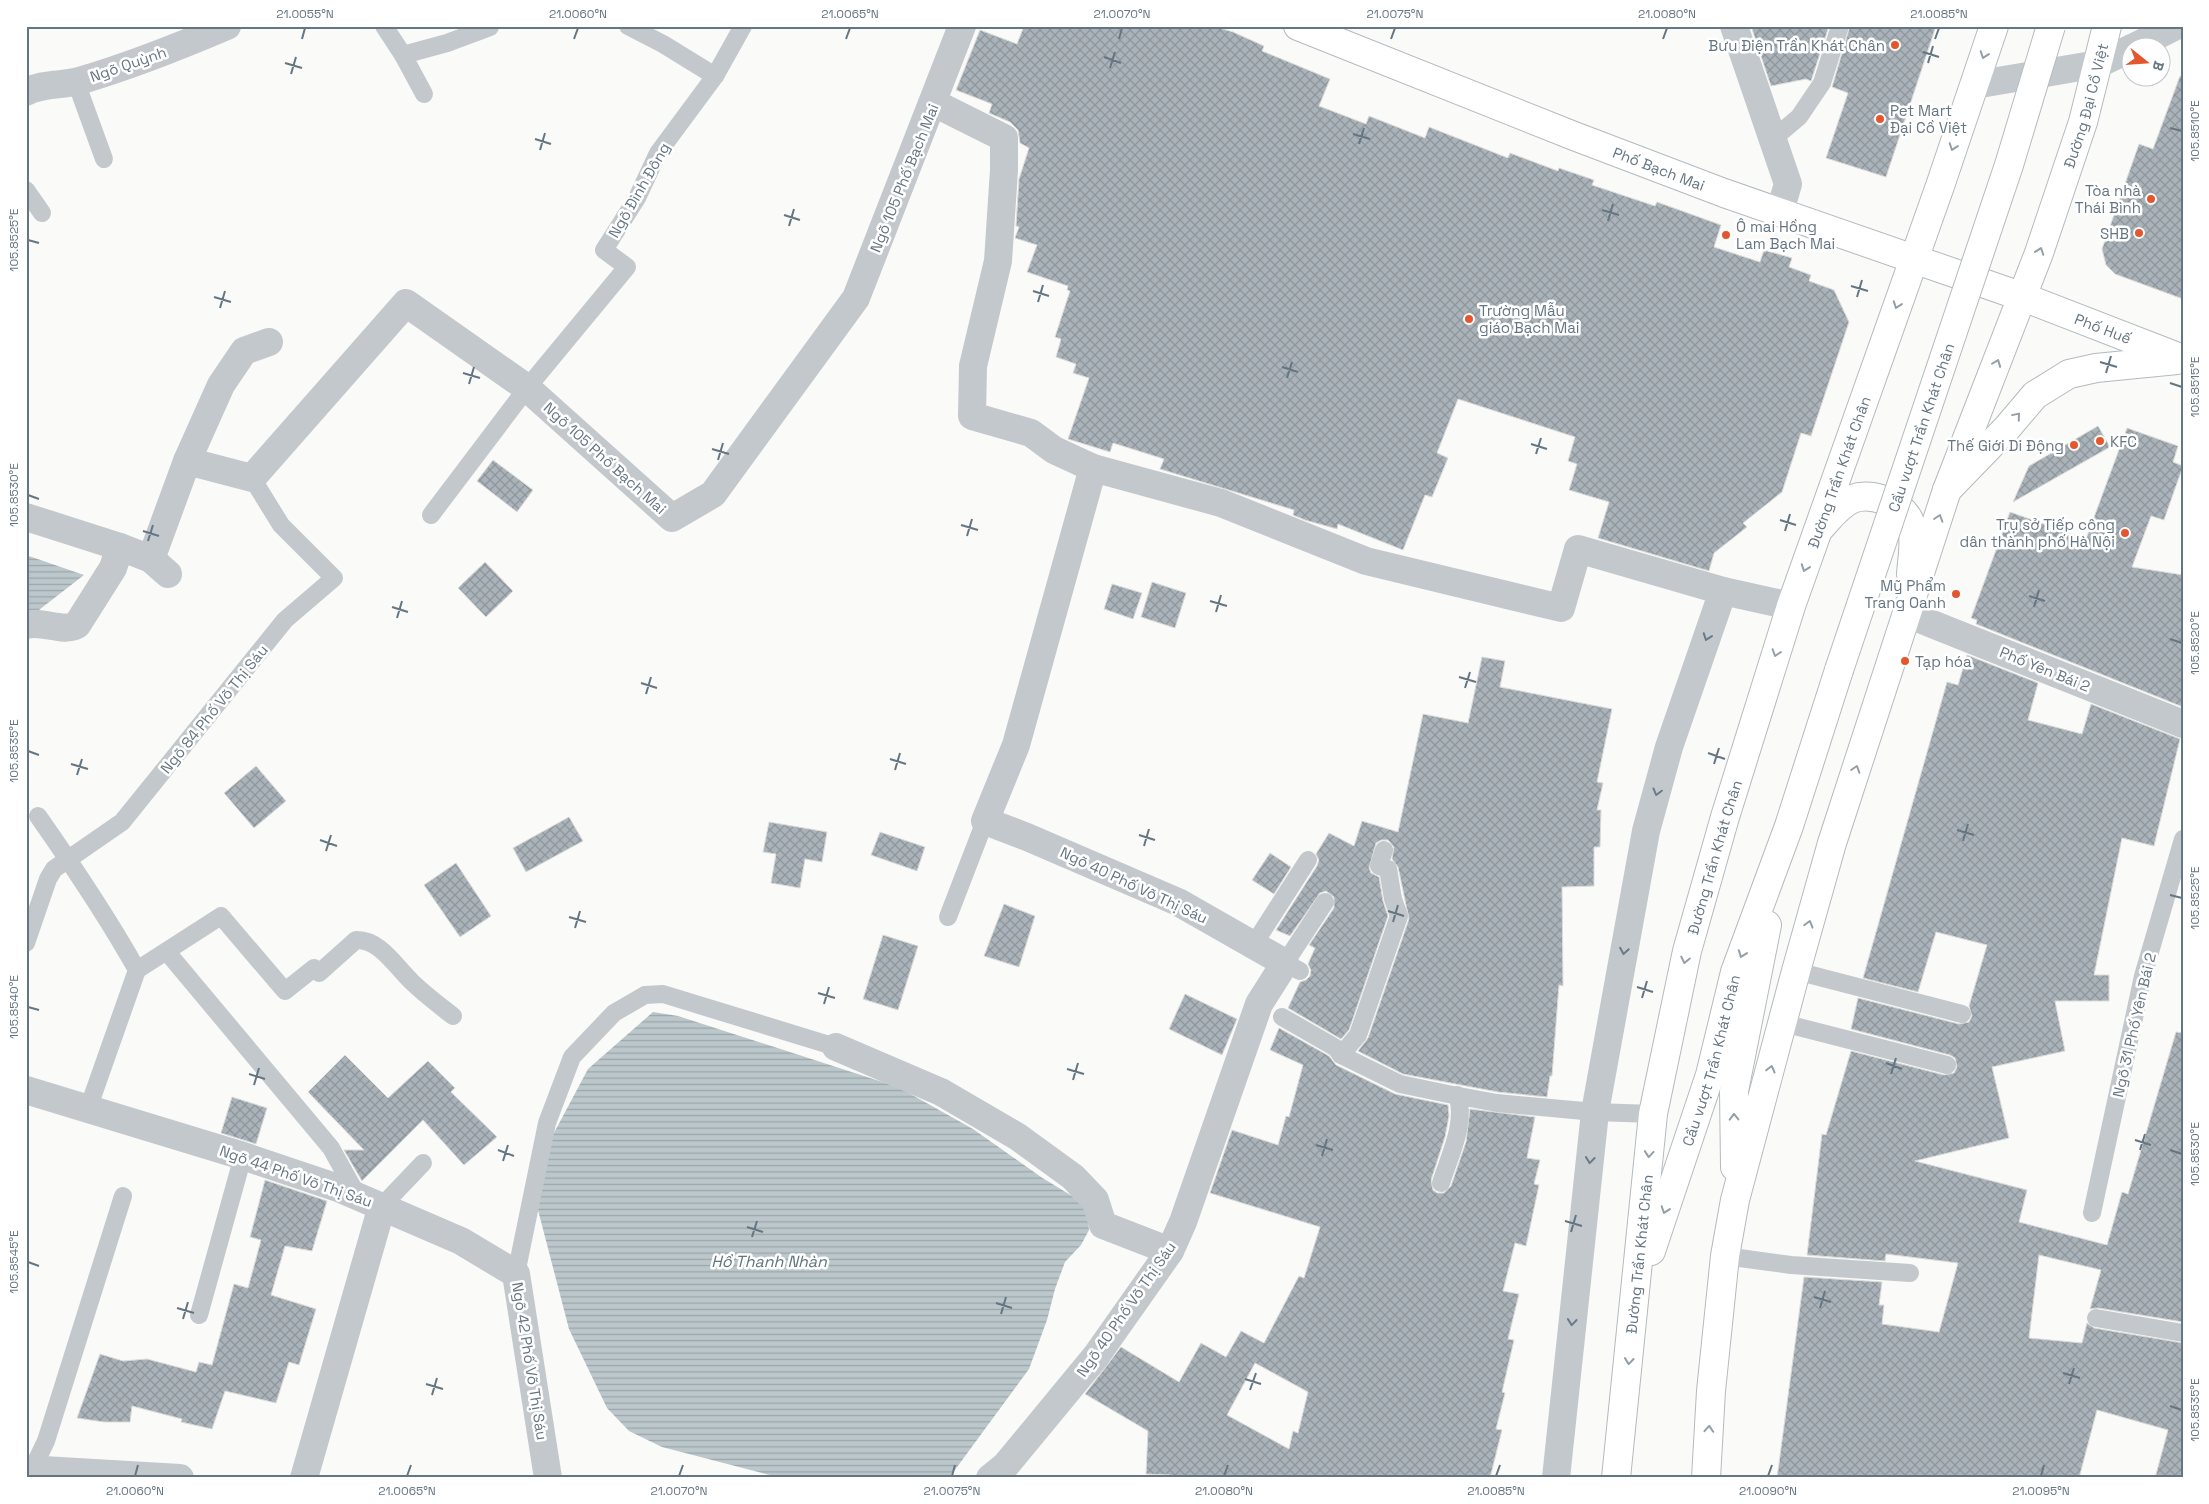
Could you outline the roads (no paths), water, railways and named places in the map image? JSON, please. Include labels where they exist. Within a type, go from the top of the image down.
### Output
[{"type":"main road","name":"Phố Bạch Mai","points":[[1298,26],[1574,136],[1724,193],[2023,297]]},
{"type":"main road","points":[[1914,259],[1994,26]]},
{"type":"main road","name":"Cầu vượt Trần Khát Chân","points":[[1636,1295],[1710,1075],[1736,972],[1789,826],[2009,165],[2051,26]]},
{"type":"main road","name":"Đường Đại Cồ Việt","points":[[2023,297],[2083,122],[2107,26]]},
{"type":"main road","name":"Đường Trần Khát Chân","points":[[1616,1478],[1653,1114],[1687,951],[1724,817],[1791,606],[1914,259]]},
{"type":"main road","points":[[1706,1478],[1711,1391],[1725,1256],[1735,1200],[1796,971],[1832,843],[1948,490],[2023,297]]},
{"type":"main road","name":"Phố Huế","points":[[2023,297],[2183,359]]},
{"type":"main road","points":[[1948,490],[2007,428],[2035,395],[2068,374],[2096,368],[2183,359]]},
{"type":"main road","points":[[1818,530],[1839,507],[1853,499],[1870,498],[1887,501],[1900,508],[1910,521],[1913,544],[1907,614]]},
{"type":"main road","name":"Cầu vượt Trần Khát Chân","points":[[1735,1200],[1734,1091],[1789,826]]},
{"type":"street","name":"Ngõ Quỳnh","points":[[26,92],[36,87],[76,82],[156,56],[227,26]]},
{"type":"street","name":"Ngõ 105 Phố Bạch Mai","points":[[252,478],[406,303],[527,388],[672,518],[713,494],[856,298],[934,104],[962,26]]},
{"type":"street","points":[[1734,26],[1788,184],[1780,211]]},
{"type":"street","points":[[2152,38],[2176,26]]},
{"type":"street","points":[[1974,85],[2098,64],[2122,53]]},
{"type":"street","points":[[934,104],[1004,138],[1004,170],[998,261],[973,366],[972,416],[1030,433],[1054,450],[1093,468],[1221,503],[1366,561],[1561,608],[1578,549],[1723,591],[1791,606]]},
{"type":"street","points":[[26,517],[120,547],[159,566],[187,461],[221,385],[244,351],[269,342]]},
{"type":"street","points":[[187,461],[252,478]]},
{"type":"street","points":[[985,821],[1016,745],[1093,468]]},
{"type":"street","points":[[26,625],[40,623],[65,628],[76,625],[113,568],[120,547]]},
{"type":"street","points":[[1556,1478],[1595,1112],[1646,831],[1669,747],[1723,591]]},
{"type":"street","name":"Phố Yên Bái 2","points":[[1907,614],[2183,724]]},
{"type":"street","name":"Ngõ 40 Phố Võ Thị Sáu","points":[[985,821],[1027,837],[1178,902],[1292,967],[1259,1004],[1183,1222],[1170,1251],[1090,1363],[1006,1465],[990,1478]]},
{"type":"street","points":[[836,1047],[941,1092],[1018,1137],[1073,1177],[1095,1200],[1103,1225],[1170,1251]]},
{"type":"street","name":"Ngõ 44 Phố Võ Thị Sáu","points":[[26,1090],[243,1156],[357,1195],[382,1206],[304,1478]]},
{"type":"street","name":"Ngõ 42 Phố Võ Thị Sáu","points":[[382,1206],[461,1241],[516,1274],[548,1478]]},
{"type":"street","points":[[29,1470],[180,1478]]},
{"type":"lane","points":[[384,26],[403,55],[424,94]]},
{"type":"lane","points":[[628,26],[663,44],[715,76]]},
{"type":"lane","name":"Ngõ Đình Đông","points":[[527,388],[627,266],[604,250],[637,198],[658,153],[715,76],[743,26]]},
{"type":"lane","points":[[1773,139],[1799,117],[1822,83],[1840,26]]},
{"type":"lane","points":[[403,55],[447,43],[490,27]]},
{"type":"lane","points":[[76,82],[104,159]]},
{"type":"lane","points":[[26,190],[42,213]]},
{"type":"lane","points":[[431,515],[527,388]]},
{"type":"lane","name":"Ngõ 84 Phố Võ Thị Sáu","points":[[26,943],[48,879],[54,869],[70,860],[122,822],[285,620],[334,578],[281,525],[252,478]]},
{"type":"lane","points":[[38,816],[70,860],[113,927],[137,970]]},
{"type":"lane","points":[[948,917],[985,821]]},
{"type":"lane","name":"Ngõ 31 Phố Yên Bái 2","points":[[2092,1213],[2143,976],[2183,839]]},
{"type":"lane","points":[[1341,1055],[1358,1036],[1399,916],[1393,899],[1388,869],[1379,866],[1384,850]]},
{"type":"lane","points":[[1254,944],[1308,860]]},
{"type":"lane","points":[[1292,967],[1325,902]]},
{"type":"lane","points":[[88,1109],[137,970],[221,916],[285,991],[314,968],[319,972],[356,940],[362,940],[380,949],[412,982],[453,1016]]},
{"type":"lane","points":[[166,952],[332,1148],[357,1195]]},
{"type":"lane","points":[[1796,971],[1962,1014]]},
{"type":"lane","points":[[516,1274],[547,1122],[572,1058],[614,1013],[645,995],[663,994],[836,1047]]},
{"type":"lane","points":[[1282,1017],[1336,1048],[1341,1055],[1400,1084],[1497,1102],[1595,1112],[1653,1114]]},
{"type":"lane","points":[[1783,1023],[1947,1065]]},
{"type":"lane","points":[[1441,1183],[1458,1128],[1461,1105],[1457,1095]]},
{"type":"lane","points":[[199,1315],[243,1156]]},
{"type":"lane","points":[[382,1206],[423,1164]]},
{"type":"lane","points":[[29,1470],[46,1442],[122,1196]]},
{"type":"lane","points":[[1725,1256],[1791,1264],[1910,1273]]},
{"type":"lane","points":[[2096,1318],[2183,1333]]},
{"type":"water","points":[[26,555],[84,575],[26,620]]},
{"type":"water","name":"Hồ Thanh Nhàn","points":[[653,1012],[678,1016],[898,1087],[973,1129],[1041,1177],[1072,1196],[1087,1211],[1089,1230],[1081,1245],[1065,1262],[1029,1369],[949,1478],[781,1478],[662,1447],[629,1431],[607,1408],[569,1329],[538,1210],[547,1146],[588,1069]]},
{"type":"place","name":"Bưu Điện Trần Khát Chân","points":[[1895,45]]},
{"type":"place","name":"Pet Mart Đại Cồ Việt","points":[[1880,119]]},
{"type":"place","name":"Tòa nhà Thái Bình","points":[[2151,199]]},
{"type":"place","name":"SHB","points":[[2139,233]]},
{"type":"place","name":"Ô mai Hồng Lam Bạch Mai","points":[[1726,235]]},
{"type":"place","name":"Trường Mẫu giáo Bạch Mai","points":[[1469,319]]},
{"type":"place","name":"KFC","points":[[2100,441]]},
{"type":"place","name":"Thế Giới Di Động","points":[[2074,445]]},
{"type":"place","name":"Trụ sở Tiếp công dân thành phố Hà Nội","points":[[2125,533]]},
{"type":"place","name":"Mỹ Phẩm Trang Oanh","points":[[1956,594]]},
{"type":"place","name":"Tạp hóa","points":[[1905,661]]}]
